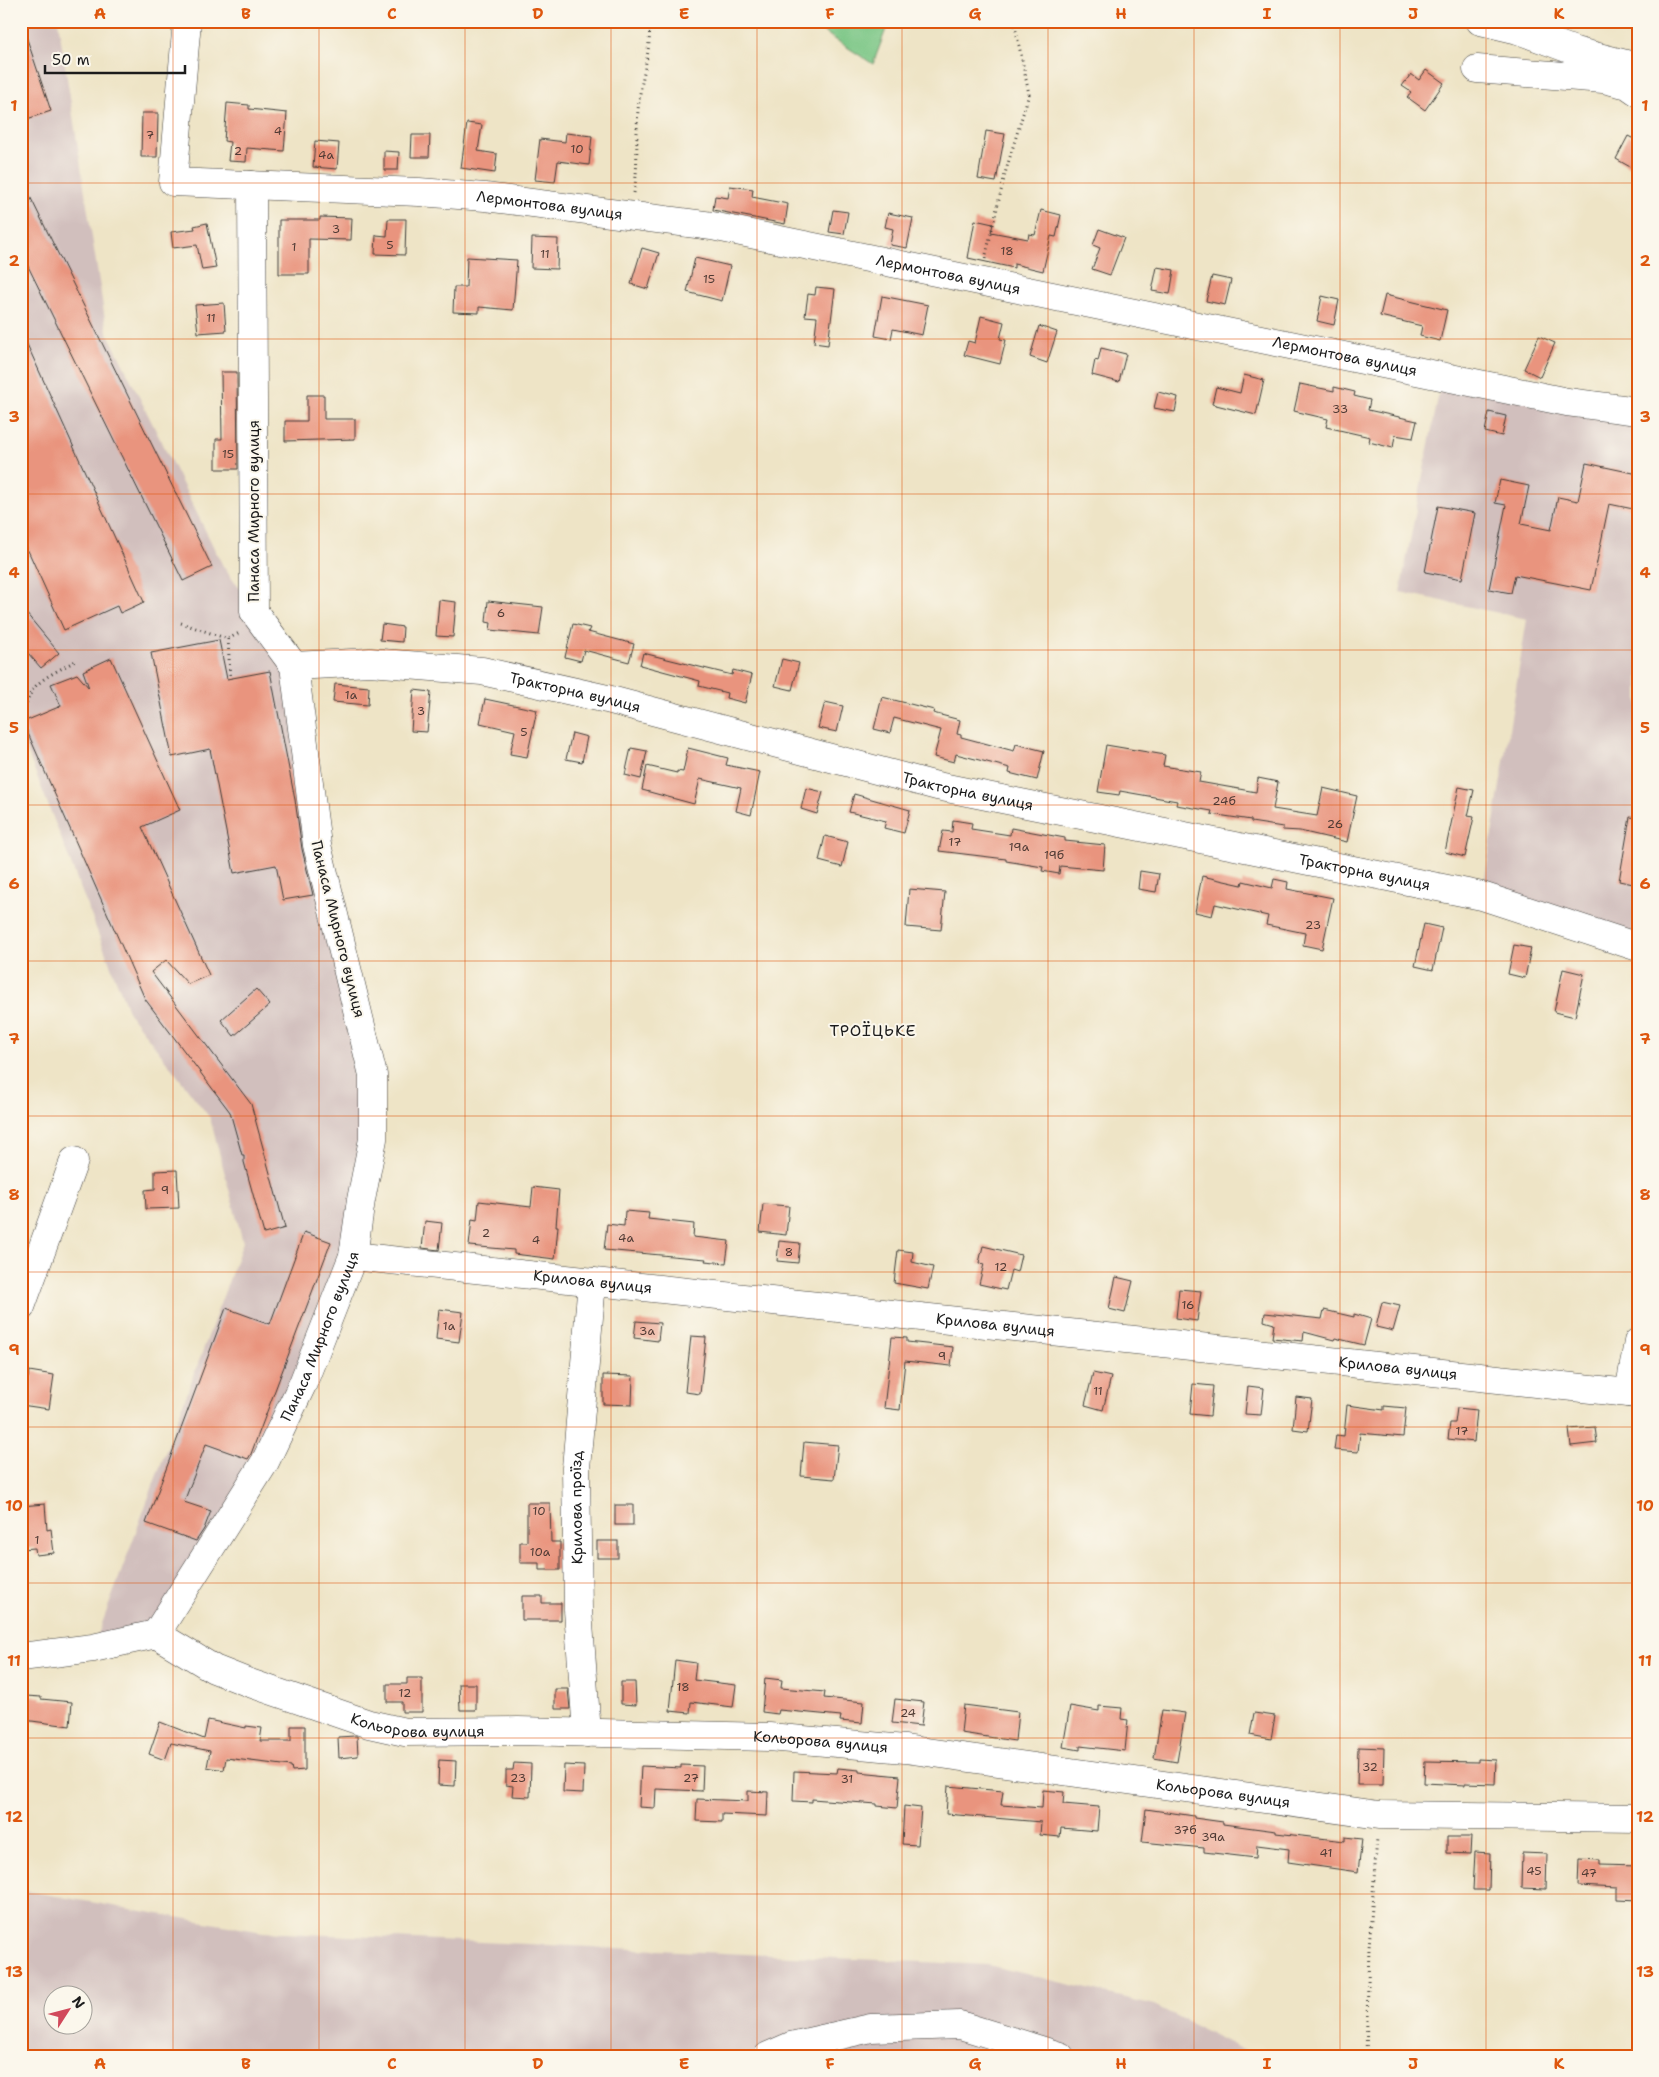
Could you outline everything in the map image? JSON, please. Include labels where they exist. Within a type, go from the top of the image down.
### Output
[{"type":"street","name":"Лермонтова вулиця","points":[[188,21],[173,182],[419,192],[485,197],[712,226],[1567,402],[1638,411]]},
{"type":"street","points":[[1480,21],[1518,30],[1575,51],[1638,67]]},
{"type":"street","points":[[1477,69],[1603,79],[1628,85],[1638,92]]},
{"type":"street","name":"Панаса Мирного вулиця","points":[[156,1634],[265,1462],[303,1383],[353,1256],[361,1200],[373,1139],[373,1075],[317,845],[294,666],[254,612],[252,185]]},
{"type":"street","name":"Тракторна вулиця","points":[[294,666],[370,662],[482,671],[607,699],[937,786],[1482,896],[1638,946]]},
{"type":"street","points":[[21,1307],[74,1161]]},
{"type":"street","name":"Крилова вулиця","points":[[353,1256],[1633,1394]]},
{"type":"street","name":"Крилова проїзд","points":[[587,1733],[578,1610],[576,1468],[592,1282]]},
{"type":"street","points":[[1633,1394],[1638,1342]]},
{"type":"street","points":[[21,1657],[93,1648],[156,1634]]},
{"type":"street","name":"Кольорова вулиця","points":[[156,1634],[214,1669],[369,1724],[406,1732],[768,1737],[905,1749],[1379,1815],[1638,1818]]},
{"type":"street","points":[[768,2056],[791,2046],[872,2028],[960,2026],[1060,2056]]},
{"type":"path","points":[[629,216],[638,170],[639,102],[651,34],[649,21]]},
{"type":"path","points":[[980,282],[1006,170],[1029,94],[1014,21]]},
{"type":"path","points":[[181,623],[228,639],[230,675]]},
{"type":"path","points":[[21,712],[25,709],[31,692],[36,685],[77,660]]},
{"type":"path","points":[[1366,2056],[1369,1948],[1379,1815]]},
{"type":"shaded area","points":[[21,21],[58,21],[107,332],[223,566],[294,666],[373,1139],[303,1383],[156,1634],[93,1648],[243,1242],[210,1118],[129,1013],[21,735]]},
{"type":"shaded area","points":[[1442,377],[1638,411],[1638,947],[1482,896],[1527,619],[1400,592]]},
{"type":"shaded area","points":[[21,1890],[263,1932],[988,1965],[1154,2005],[1256,2056],[21,2056]]},
{"type":"green space","points":[[807,21],[889,21],[873,64]]},
{"type":"building","points":[[21,30],[24,30],[51,111],[27,119],[21,101]]},
{"type":"building","points":[[1426,70],[1444,83],[1425,110],[1407,97],[1411,92],[1402,86],[1411,74],[1419,80]]},
{"type":"building","points":[[227,103],[249,105],[249,109],[287,113],[284,151],[247,148],[246,162],[228,161],[230,142],[224,141]]},
{"type":"building","points":[[142,113],[158,113],[157,157],[141,157]]},
{"type":"building","points":[[467,123],[482,125],[478,151],[497,154],[495,173],[461,168]]},
{"type":"building","points":[[986,131],[1005,134],[996,182],[978,179]]},
{"type":"building","points":[[566,133],[592,136],[589,165],[558,161],[555,182],[535,180],[540,139],[565,142]]},
{"type":"building","points":[[412,135],[430,135],[429,157],[411,157]]},
{"type":"building","points":[[1628,136],[1638,141],[1638,157],[1632,168],[1616,159]]},
{"type":"building","points":[[315,141],[339,143],[337,169],[313,167]]},
{"type":"building","points":[[384,151],[399,152],[398,170],[384,170]]},
{"type":"building","points":[[21,178],[212,567],[183,581],[21,252]]},
{"type":"building","points":[[730,186],[753,189],[752,197],[788,204],[785,224],[713,210],[715,196],[728,198]]},
{"type":"building","points":[[833,210],[848,212],[844,234],[829,232]]},
{"type":"building","points":[[1041,210],[1061,215],[1056,237],[1051,236],[1043,271],[1014,264],[1014,268],[968,258],[975,220],[993,224],[991,232],[1028,239],[1029,234],[1035,235]]},
{"type":"building","points":[[888,213],[913,218],[907,248],[890,245],[893,229],[885,227]]},
{"type":"building","points":[[320,217],[352,218],[351,240],[309,239],[309,274],[279,274],[279,220],[320,220]]},
{"type":"building","points":[[388,219],[406,219],[405,255],[375,254],[376,235],[387,236]]},
{"type":"building","points":[[207,223],[216,268],[202,270],[197,245],[173,248],[171,232],[195,229],[194,226]]},
{"type":"building","points":[[1099,229],[1124,238],[1110,275],[1092,269],[1100,248],[1093,245]]},
{"type":"building","points":[[532,238],[558,239],[557,269],[531,268]]},
{"type":"building","points":[[642,248],[659,253],[648,289],[631,284]]},
{"type":"building","points":[[467,257],[517,260],[513,310],[479,307],[479,313],[453,312],[454,287],[466,287]]},
{"type":"building","points":[[695,258],[730,266],[722,301],[687,292]]},
{"type":"building","points":[[1157,267],[1174,270],[1170,294],[1152,291]]},
{"type":"building","points":[[1212,276],[1231,280],[1225,305],[1206,301]]},
{"type":"building","points":[[816,287],[835,289],[828,345],[814,343],[817,317],[805,316],[808,294],[815,295]]},
{"type":"building","points":[[1385,295],[1447,310],[1440,341],[1420,336],[1422,326],[1380,316]]},
{"type":"building","points":[[882,296],[928,305],[922,335],[893,329],[891,339],[875,336]]},
{"type":"building","points":[[1322,296],[1339,300],[1334,325],[1317,321]]},
{"type":"building","points":[[224,303],[226,331],[198,333],[195,305]]},
{"type":"building","points":[[981,316],[1004,322],[1000,339],[1006,340],[1000,364],[964,355],[968,341],[975,343]]},
{"type":"building","points":[[1039,326],[1057,332],[1047,363],[1030,357]]},
{"type":"building","points":[[21,331],[144,602],[120,613],[117,606],[64,630],[21,535]]},
{"type":"building","points":[[1539,336],[1555,343],[1540,377],[1524,369]]},
{"type":"building","points":[[1101,348],[1126,354],[1119,382],[1092,375],[1095,360],[1098,361]]},
{"type":"building","points":[[221,372],[237,372],[238,469],[216,469],[216,439],[222,439]]},
{"type":"building","points":[[1244,375],[1264,380],[1256,415],[1212,404],[1216,387],[1240,393]]},
{"type":"building","points":[[1300,384],[1334,391],[1334,387],[1355,392],[1354,396],[1370,400],[1368,410],[1417,421],[1413,438],[1395,435],[1393,448],[1369,442],[1370,437],[1326,427],[1328,419],[1294,411]]},
{"type":"building","points":[[1158,392],[1178,397],[1175,412],[1154,408]]},
{"type":"building","points":[[307,395],[324,395],[324,419],[355,419],[355,439],[285,441],[285,421],[307,421]]},
{"type":"building","points":[[1489,412],[1506,416],[1502,436],[1485,432]]},
{"type":"building","points":[[1586,463],[1638,474],[1638,510],[1609,504],[1591,590],[1515,575],[1511,593],[1489,589],[1506,505],[1495,503],[1500,480],[1529,486],[1521,524],[1551,530],[1558,497],[1578,501]]},
{"type":"building","points":[[1438,506],[1475,513],[1462,579],[1425,572]]},
{"type":"building","points":[[439,600],[456,602],[453,637],[436,636]]},
{"type":"building","points":[[488,601],[543,607],[539,635],[490,630],[491,623],[486,622]]},
{"type":"building","points":[[21,607],[59,653],[41,668],[21,645]]},
{"type":"building","points":[[382,624],[403,627],[402,642],[380,640]]},
{"type":"building","points":[[573,624],[590,628],[588,632],[634,644],[629,662],[584,650],[581,661],[565,657]]},
{"type":"building","points":[[219,640],[227,679],[270,671],[295,800],[302,849],[313,895],[283,900],[276,865],[234,873],[210,749],[172,757],[151,653]]},
{"type":"building","points":[[643,653],[732,675],[733,670],[752,675],[745,703],[726,698],[727,693],[699,686],[700,681],[640,665]]},
{"type":"building","points":[[111,658],[180,810],[142,827],[209,975],[188,984],[166,960],[151,972],[251,1104],[285,1228],[264,1234],[244,1162],[244,1155],[242,1155],[230,1112],[145,999],[23,722],[61,706],[51,684],[77,674],[89,688],[83,671]]},
{"type":"building","points":[[782,659],[799,663],[792,690],[775,686]]},
{"type":"building","points":[[335,684],[369,687],[368,705],[333,702]]},
{"type":"building","points":[[414,690],[431,692],[427,732],[411,731]]},
{"type":"building","points":[[882,697],[934,710],[933,713],[960,720],[957,734],[961,735],[961,737],[1014,751],[1016,744],[1044,751],[1037,780],[1009,773],[1010,768],[956,754],[954,762],[934,757],[941,730],[894,718],[890,733],[874,729]]},
{"type":"building","points":[[485,699],[537,710],[527,757],[510,754],[515,731],[480,723]]},
{"type":"building","points":[[825,702],[843,706],[837,732],[818,728]]},
{"type":"building","points":[[572,733],[587,737],[582,762],[566,759]]},
{"type":"building","points":[[1106,745],[1165,755],[1163,766],[1201,772],[1199,782],[1256,792],[1258,778],[1278,782],[1273,809],[1317,816],[1323,788],[1357,796],[1347,842],[1300,831],[1283,830],[1283,827],[1251,822],[1251,820],[1211,814],[1212,811],[1176,805],[1177,801],[1120,791],[1119,795],[1098,792]]},
{"type":"building","points":[[631,748],[647,751],[641,779],[625,775]]},
{"type":"building","points":[[688,748],[728,758],[726,765],[760,772],[751,815],[736,811],[741,788],[700,779],[694,804],[642,790],[647,766],[677,773],[677,771],[683,772]]},
{"type":"building","points":[[1459,787],[1474,790],[1468,816],[1474,817],[1465,857],[1445,852]]},
{"type":"building","points":[[806,788],[823,792],[817,814],[801,809]]},
{"type":"building","points":[[854,794],[910,810],[904,833],[884,828],[886,821],[849,812]]},
{"type":"building","points":[[1630,817],[1638,818],[1638,885],[1619,881]]},
{"type":"building","points":[[953,820],[972,823],[971,829],[1010,835],[1011,828],[1065,838],[1065,841],[1105,845],[1103,870],[1060,866],[1059,874],[1042,871],[1043,867],[1006,861],[1006,859],[939,851],[943,831],[952,832]]},
{"type":"building","points":[[825,836],[848,842],[842,867],[819,861]]},
{"type":"building","points":[[1140,871],[1159,874],[1156,892],[1138,889]]},
{"type":"building","points":[[1202,876],[1242,885],[1243,881],[1272,888],[1274,879],[1288,882],[1287,889],[1333,898],[1322,949],[1303,945],[1305,933],[1266,925],[1268,916],[1215,904],[1212,916],[1195,912]]},
{"type":"building","points":[[909,889],[945,892],[941,930],[906,927]]},
{"type":"building","points":[[1424,924],[1442,928],[1433,970],[1415,966]]},
{"type":"building","points":[[1514,945],[1531,948],[1525,978],[1508,974]]},
{"type":"building","points":[[1563,969],[1584,974],[1575,1017],[1554,1012]]},
{"type":"building","points":[[256,989],[270,1005],[234,1036],[221,1020]]},
{"type":"building","points":[[177,1170],[179,1208],[146,1209],[145,1190],[155,1189],[155,1171]]},
{"type":"building","points":[[533,1187],[559,1190],[555,1259],[514,1254],[514,1250],[469,1246],[472,1219],[477,1220],[479,1201],[531,1207]]},
{"type":"building","points":[[763,1204],[789,1206],[786,1235],[760,1232]]},
{"type":"building","points":[[625,1211],[649,1213],[648,1219],[694,1224],[693,1237],[729,1241],[726,1263],[705,1261],[706,1259],[604,1250],[607,1224],[624,1226]]},
{"type":"building","points":[[425,1221],[442,1223],[439,1250],[422,1248]]},
{"type":"building","points":[[304,1232],[331,1242],[251,1454],[248,1459],[206,1444],[184,1502],[211,1511],[204,1529],[196,1541],[146,1523],[226,1308],[270,1324]]},
{"type":"building","points":[[779,1241],[800,1243],[798,1263],[777,1261]]},
{"type":"building","points":[[983,1246],[1021,1255],[1017,1272],[1011,1270],[1006,1290],[979,1284],[984,1264],[979,1263]]},
{"type":"building","points":[[898,1250],[913,1252],[912,1262],[933,1267],[928,1289],[894,1283]]},
{"type":"building","points":[[1116,1277],[1133,1281],[1125,1313],[1109,1309]]},
{"type":"building","points":[[1179,1289],[1201,1291],[1197,1321],[1176,1318]]},
{"type":"building","points":[[1382,1302],[1400,1306],[1393,1331],[1376,1327]]},
{"type":"building","points":[[439,1309],[463,1312],[459,1342],[436,1339]]},
{"type":"building","points":[[1324,1310],[1354,1317],[1354,1314],[1371,1319],[1364,1345],[1304,1332],[1303,1341],[1272,1338],[1274,1324],[1264,1321],[1265,1313],[1322,1319]]},
{"type":"building","points":[[636,1321],[660,1323],[658,1341],[634,1338]]},
{"type":"building","points":[[691,1336],[706,1337],[700,1394],[685,1392]]},
{"type":"building","points":[[892,1337],[907,1338],[907,1342],[953,1347],[951,1366],[905,1361],[900,1410],[884,1408]]},
{"type":"building","points":[[29,1371],[54,1375],[49,1409],[21,1405],[21,1377],[28,1378]]},
{"type":"building","points":[[1093,1373],[1111,1377],[1103,1410],[1085,1405]]},
{"type":"building","points":[[603,1375],[633,1376],[632,1405],[603,1404]]},
{"type":"building","points":[[1193,1384],[1213,1386],[1210,1416],[1190,1414]]},
{"type":"building","points":[[1248,1386],[1264,1388],[1261,1415],[1245,1414]]},
{"type":"building","points":[[1296,1397],[1312,1399],[1308,1431],[1293,1429]]},
{"type":"building","points":[[1347,1405],[1384,1410],[1384,1406],[1406,1408],[1403,1437],[1360,1433],[1358,1452],[1334,1450],[1336,1435],[1344,1436]]},
{"type":"building","points":[[1457,1408],[1477,1410],[1474,1442],[1448,1439],[1450,1423],[1455,1423]]},
{"type":"building","points":[[1595,1427],[1597,1443],[1571,1446],[1569,1429]]},
{"type":"building","points":[[804,1442],[838,1445],[834,1479],[801,1476]]},
{"type":"building","points":[[527,1503],[550,1503],[551,1542],[560,1542],[560,1570],[539,1570],[539,1563],[520,1563],[520,1542],[527,1542]]},
{"type":"building","points":[[45,1504],[47,1530],[51,1529],[54,1553],[36,1555],[35,1548],[21,1549],[21,1506]]},
{"type":"building","points":[[615,1505],[633,1505],[633,1525],[615,1525]]},
{"type":"building","points":[[597,1541],[618,1541],[618,1558],[597,1558]]},
{"type":"building","points":[[522,1596],[542,1596],[542,1603],[561,1603],[561,1620],[522,1620]]},
{"type":"building","points":[[675,1660],[696,1663],[694,1680],[736,1685],[733,1707],[691,1702],[690,1713],[670,1711]]},
{"type":"building","points":[[407,1678],[422,1678],[422,1712],[402,1712],[402,1702],[387,1702],[387,1684],[407,1684]]},
{"type":"building","points":[[765,1678],[782,1680],[781,1688],[825,1692],[824,1698],[864,1702],[862,1723],[840,1721],[841,1716],[779,1710],[778,1714],[762,1712]]},
{"type":"building","points":[[621,1682],[635,1682],[636,1705],[621,1704]]},
{"type":"building","points":[[459,1684],[476,1684],[476,1710],[460,1710]]},
{"type":"building","points":[[555,1689],[568,1689],[570,1709],[555,1709]]},
{"type":"building","points":[[26,1696],[72,1702],[70,1726],[24,1720]]},
{"type":"building","points":[[895,1699],[924,1702],[921,1726],[892,1723]]},
{"type":"building","points":[[964,1705],[1018,1712],[1015,1741],[961,1733]]},
{"type":"building","points":[[1070,1706],[1099,1711],[1099,1706],[1122,1708],[1121,1719],[1128,1720],[1125,1751],[1080,1746],[1080,1750],[1063,1747]]},
{"type":"building","points":[[1162,1710],[1185,1713],[1177,1762],[1154,1758]]},
{"type":"building","points":[[1254,1713],[1275,1716],[1271,1739],[1250,1735]]},
{"type":"building","points":[[208,1720],[246,1728],[246,1726],[262,1728],[260,1741],[291,1741],[291,1726],[305,1726],[305,1770],[292,1771],[291,1766],[226,1758],[224,1770],[207,1767],[210,1751],[171,1743],[165,1760],[149,1754],[160,1722],[204,1739]]},
{"type":"building","points":[[357,1736],[358,1756],[339,1758],[338,1737]]},
{"type":"building","points":[[1358,1747],[1384,1748],[1383,1785],[1357,1785]]},
{"type":"building","points":[[1478,1759],[1496,1760],[1495,1784],[1424,1783],[1425,1761],[1478,1762]]},
{"type":"building","points":[[439,1760],[456,1761],[455,1786],[438,1785]]},
{"type":"building","points":[[514,1763],[531,1764],[530,1797],[512,1796],[513,1786],[506,1785],[506,1770],[513,1770]]},
{"type":"building","points":[[564,1765],[584,1766],[583,1793],[563,1792]]},
{"type":"building","points":[[681,1765],[703,1766],[702,1791],[656,1789],[655,1808],[639,1807],[641,1766],[681,1768]]},
{"type":"building","points":[[838,1768],[900,1776],[897,1808],[877,1806],[877,1804],[812,1799],[812,1802],[793,1801],[794,1771],[837,1773]]},
{"type":"building","points":[[948,1786],[1003,1791],[1001,1805],[1042,1808],[1043,1790],[1064,1792],[1063,1804],[1099,1807],[1097,1831],[1061,1828],[1060,1837],[1040,1835],[1041,1822],[946,1814]]},
{"type":"building","points":[[748,1791],[768,1792],[767,1816],[722,1814],[722,1822],[696,1821],[697,1799],[748,1801]]},
{"type":"building","points":[[904,1806],[921,1808],[918,1845],[902,1844]]},
{"type":"building","points":[[1146,1809],[1194,1816],[1194,1818],[1223,1822],[1223,1824],[1276,1831],[1276,1833],[1345,1841],[1345,1837],[1362,1839],[1358,1872],[1288,1862],[1289,1849],[1257,1845],[1256,1858],[1204,1852],[1204,1848],[1142,1842]]},
{"type":"building","points":[[1447,1837],[1471,1837],[1470,1854],[1447,1853]]},
{"type":"building","points":[[1475,1852],[1490,1853],[1489,1890],[1473,1890]]},
{"type":"building","points":[[1522,1853],[1547,1854],[1546,1889],[1521,1888]]},
{"type":"building","points":[[1579,1859],[1600,1860],[1600,1865],[1638,1866],[1638,1900],[1617,1899],[1617,1888],[1578,1886]]},
{"type":"district","name":"ТРОЇЦЬКЕ","points":[[873,1030]]}]
